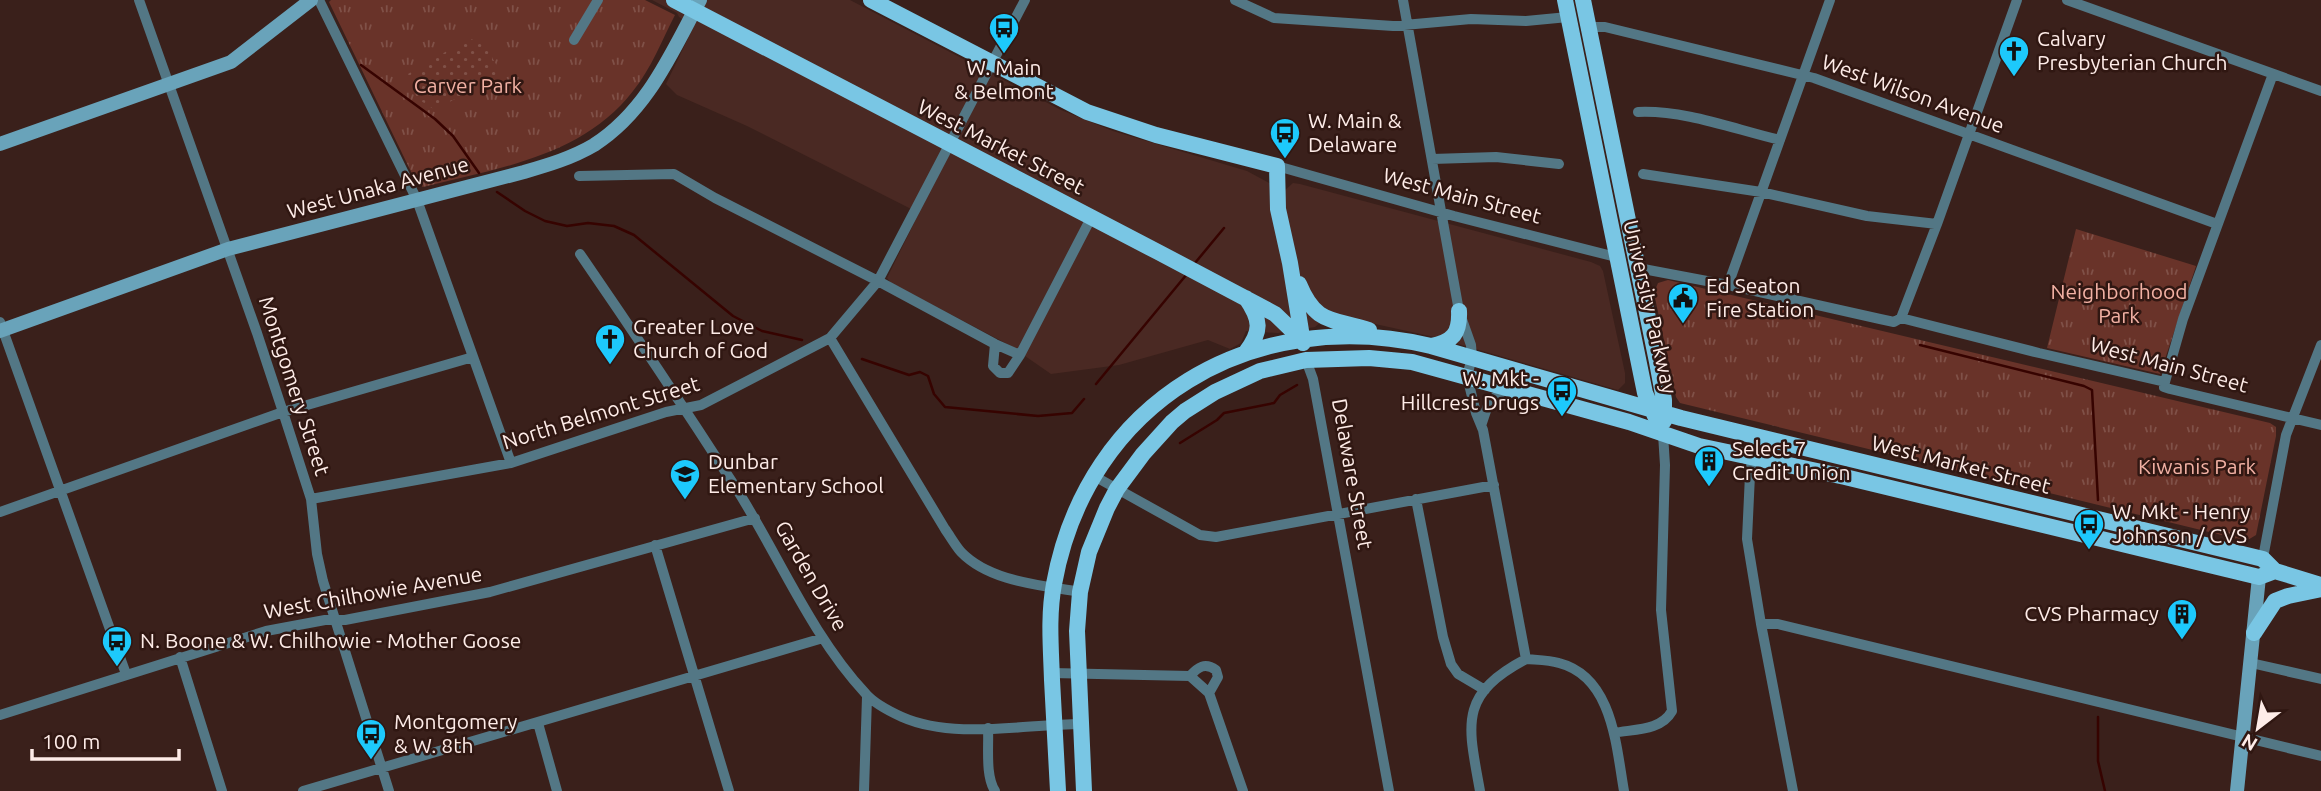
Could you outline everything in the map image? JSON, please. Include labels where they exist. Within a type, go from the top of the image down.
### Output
[{"type":"main road","points":[[0,144],[231,62],[311,0]]},
{"type":"main road","name":"West Market Street","points":[[674,0],[697,5],[950,144],[1246,298],[1275,314],[1302,340]]},
{"type":"main road","name":"West Main Street","points":[[871,0],[1087,112],[1214,152],[1276,166]]},
{"type":"main road","name":"University Parkway","points":[[1565,0],[1645,393],[1658,412],[1663,434]]},
{"type":"main road","name":"University Parkway","points":[[1583,0],[1662,387],[1658,412]]},
{"type":"main road","name":"West Unaka Avenue","points":[[1,328],[228,250],[524,173],[563,160],[592,146],[623,124],[651,91],[697,5]]},
{"type":"main road","name":"Delaware Street","points":[[1276,166],[1278,209],[1306,360]]},
{"type":"main road","points":[[1290,263],[1308,305],[1316,312],[1327,318],[1391,337]]},
{"type":"main road","points":[[1246,298],[1255,311],[1258,325],[1257,335],[1246,352]]},
{"type":"main road","points":[[1275,314],[1284,315],[1290,312],[1296,299]]},
{"type":"main road","points":[[1431,346],[1443,344],[1455,334],[1460,326],[1459,311]]},
{"type":"main road","points":[[1058,791],[1050,629],[1053,587],[1068,530],[1094,476],[1136,421],[1169,392],[1205,370],[1246,352],[1302,340],[1354,335],[1391,337]]},
{"type":"main road","name":"West Market Street","points":[[1391,337],[1755,437],[2263,559]]},
{"type":"main road","name":"West Market Street","points":[[1084,791],[1077,631],[1080,592],[1098,526],[1117,489],[1143,454],[1172,422],[1192,406],[1260,371],[1306,360],[1368,358],[1412,362],[1508,387],[1699,446],[1845,477],[2259,577]]},
{"type":"main road","points":[[2263,559],[2275,571],[2321,587]]},
{"type":"main road","points":[[2236,791],[2259,577],[2275,571]]},
{"type":"main road","points":[[2254,633],[2275,601],[2321,587]]},
{"type":"street","name":"Montgomery Street","points":[[139,0],[228,250],[311,499],[317,554],[388,791]]},
{"type":"street","points":[[319,0],[417,200],[511,463]]},
{"type":"street","points":[[575,40],[598,0]]},
{"type":"street","name":"North Belmont Street","points":[[311,499],[511,463],[701,405],[830,338],[878,281],[1025,0]]},
{"type":"street","points":[[1235,0],[1274,18],[1393,26],[1471,19],[1526,21],[1568,17]]},
{"type":"street","points":[[1403,0],[1459,311],[1471,345],[1472,358],[1467,376],[1476,413],[1482,423],[1526,659]]},
{"type":"street","points":[[1728,285],[1830,0]]},
{"type":"street","points":[[1901,318],[2017,0]]},
{"type":"street","points":[[2067,0],[2321,91]]},
{"type":"street","name":"West Wilson Avenue","points":[[1588,27],[1605,27],[1803,76],[2217,224]]},
{"type":"street","points":[[2165,382],[2183,319],[2273,74]]},
{"type":"street","points":[[1638,112],[1655,111],[1715,122],[1780,140]]},
{"type":"street","points":[[1432,159],[1496,157],[1559,164]]},
{"type":"street","name":"West Main Street","points":[[1276,166],[1442,213],[1616,257]]},
{"type":"street","points":[[579,176],[674,174],[715,198],[1020,355]]},
{"type":"street","points":[[1643,174],[1761,192],[1867,216],[1937,224]]},
{"type":"street","points":[[995,344],[993,366],[1000,373],[1008,373],[1091,218]]},
{"type":"street","name":"Garden Drive","points":[[580,254],[685,408],[755,518],[823,638],[867,697],[902,717],[929,725],[988,728],[1081,724]]},
{"type":"street","name":"West Main Street","points":[[1638,268],[1894,322],[1901,318],[2039,354],[2165,382],[2164,387],[2170,389],[2321,425]]},
{"type":"street","points":[[1,328],[126,674]]},
{"type":"street","points":[[830,338],[961,552],[982,568],[1003,577],[1080,592]]},
{"type":"street","points":[[2259,577],[2284,446],[2321,345]]},
{"type":"street","points":[[0,512],[283,412],[473,357]]},
{"type":"street","name":"Delaware Street","points":[[1306,360],[1313,376],[1389,791]]},
{"type":"street","points":[[1482,423],[1489,402],[1508,387]]},
{"type":"street","points":[[1614,733],[1657,725],[1665,721],[1672,711],[1661,610],[1665,465],[1663,434]]},
{"type":"street","points":[[1755,437],[1751,457],[1747,538],[1761,624],[1795,790]]},
{"type":"street","points":[[1094,476],[1200,536],[1216,537],[1494,485]]},
{"type":"street","points":[[1416,499],[1443,637],[1451,664],[1458,674],[1485,690]]},
{"type":"street","name":"West Chilhowie Avenue","points":[[0,715],[266,631],[345,620],[490,592],[755,518]]},
{"type":"street","points":[[655,545],[729,791]]},
{"type":"street","points":[[1761,624],[1778,624],[2321,756]]},
{"type":"street","points":[[303,791],[823,638]]},
{"type":"street","points":[[180,657],[222,791]]},
{"type":"street","points":[[1480,791],[1471,723],[1476,703],[1489,683],[1526,659],[1559,663],[1579,672],[1594,685],[1606,706],[1614,733],[1624,791]]},
{"type":"street","points":[[2251,663],[2321,679]]},
{"type":"street","points":[[1190,676],[1196,669],[1204,666],[1216,670],[1218,677],[1209,693]]},
{"type":"street","points":[[1052,673],[1190,676],[1209,693],[1243,791]]},
{"type":"street","points":[[864,791],[867,697]]},
{"type":"street","points":[[538,723],[557,791]]},
{"type":"street","points":[[988,728],[992,787],[995,791]]},
{"type":"shaded area","points":[[652,0],[850,0],[1061,110],[1113,131],[1247,171],[1284,191],[1293,183],[1300,184],[1591,262],[1600,266],[1603,271],[1625,383],[1618,390],[1434,337],[1330,314],[1315,327],[1278,333],[1246,331],[1241,343],[1230,349],[1208,340],[1119,365],[1051,374],[1009,345],[891,283],[887,278],[919,213],[747,126],[677,95],[666,84],[694,26],[677,13]]},
{"type":"green space","name":"Carver Park","points":[[645,0],[675,15],[651,64],[633,91],[613,113],[590,131],[538,156],[423,187],[416,182],[329,2]]},
{"type":"green space","points":[[469,38],[484,45],[501,72],[435,110],[418,99],[407,78],[408,74]]},
{"type":"green space","name":"Neighborhood Park","points":[[2076,229],[2196,266],[2160,374],[2047,348]]},
{"type":"green space","name":"Kiwanis Park","points":[[1668,280],[2270,423],[2276,427],[2276,436],[2256,535],[2246,541],[1680,403],[1676,397],[1654,293],[1658,283]]},
{"type":"waterway","points":[[361,65],[435,119],[453,136],[479,173]]},
{"type":"waterway","points":[[497,192],[545,221],[567,226],[588,223],[614,226],[634,235],[733,316],[762,331],[802,340]]},
{"type":"waterway","points":[[1195,263],[1224,228]]},
{"type":"waterway","points":[[1096,384],[1187,274]]},
{"type":"waterway","points":[[1920,345],[2092,390],[2098,500]]},
{"type":"waterway","points":[[862,359],[909,375],[920,372],[928,376],[934,394],[945,407],[1038,416],[1072,413],[1084,399]]},
{"type":"waterway","points":[[1180,443],[1224,413],[1274,403],[1280,395],[1297,385]]},
{"type":"waterway","points":[[2098,717],[2098,761],[2105,791]]},
{"type":"place","name":"W. Main & Belmont","points":[[1004,55]]},
{"type":"place","name":"Calvary Presbyterian Church","points":[[2014,78]]},
{"type":"place","name":"W. Main & Delaware","points":[[1285,160]]},
{"type":"place","name":"Ed Seaton Fire Station","points":[[1683,325]]},
{"type":"place","name":"Greater Love Church of God","points":[[610,366]]},
{"type":"place","name":"W. Mkt - Hillcrest Drugs","points":[[1562,418]]},
{"type":"place","name":"Select 7 Credit Union","points":[[1709,488]]},
{"type":"place","name":"Dunbar Elementary School","points":[[685,501]]},
{"type":"place","name":"W. Mkt - Henry Johnson / CVS","points":[[2089,551]]},
{"type":"place","name":"CVS Pharmacy","points":[[2182,641]]},
{"type":"place","name":"N. Boone & W. Chilhowie - Mother Goose","points":[[117,668]]},
{"type":"place","name":"Montgomery & W. 8th","points":[[371,761]]}]
